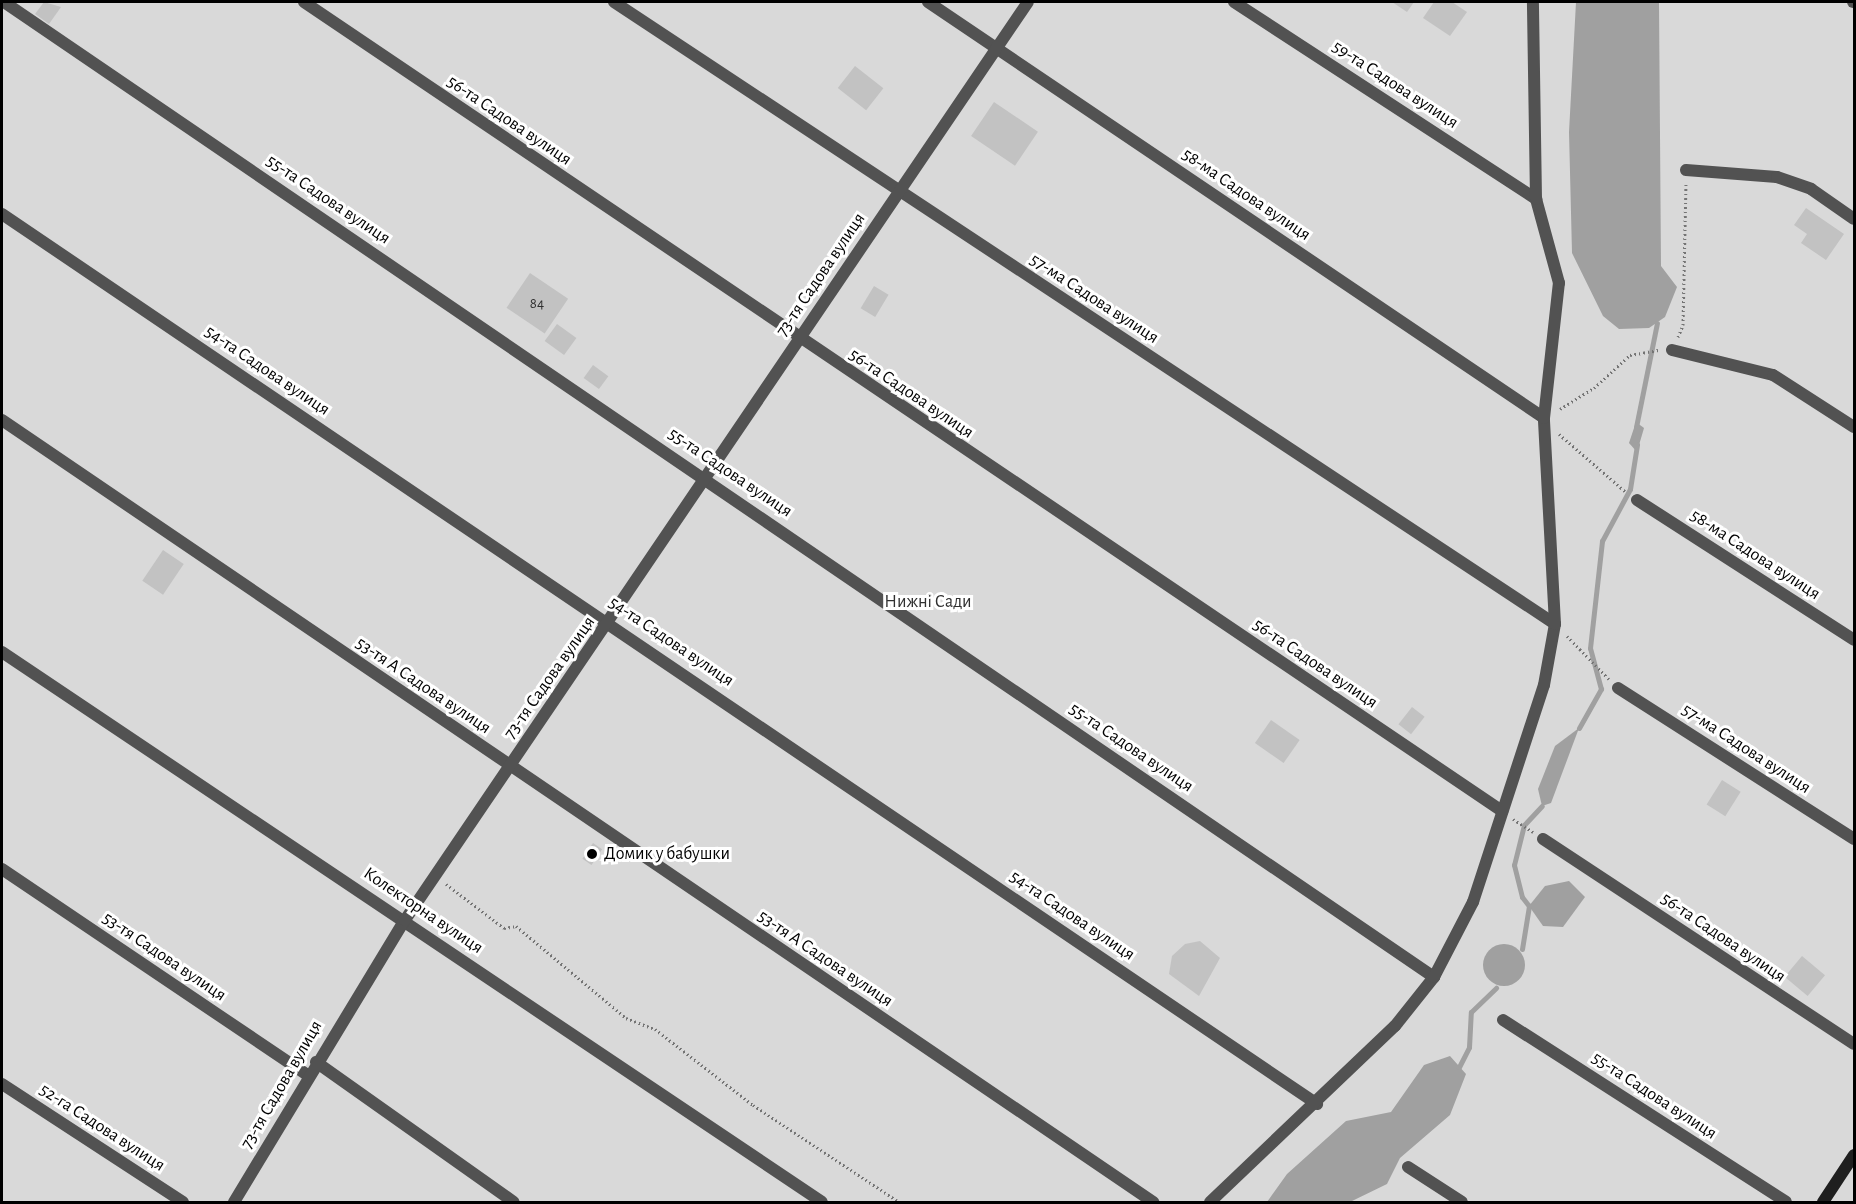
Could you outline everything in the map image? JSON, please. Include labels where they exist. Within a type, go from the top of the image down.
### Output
[{"type":"street","name":"55-та Садова вулиця","points":[[4,2],[706,478],[1434,977]]},
{"type":"street","name":"56-та Садова вулиця","points":[[304,2],[798,340],[1502,811]]},
{"type":"street","name":"57-ма Садова вулиця","points":[[614,2],[1556,624]]},
{"type":"street","name":"58-ма Садова вулиця","points":[[928,2],[1544,418]]},
{"type":"street","name":"73-тя Садова вулиця","points":[[234,1203],[307,1075],[405,920],[611,623],[798,340],[1028,2]]},
{"type":"street","name":"59-та Садова вулиця","points":[[1234,2],[1536,199]]},
{"type":"street","points":[[1210,1203],[1317,1104],[1395,1026],[1434,977],[1473,902],[1544,685],[1556,624],[1544,418],[1559,283],[1536,199],[1533,2]]},
{"type":"street","points":[[1686,170],[1777,177],[1811,189],[1854,219]]},
{"type":"street","name":"54-та Садова вулиця","points":[[2,214],[611,623],[1317,1104]]},
{"type":"street","points":[[1666,350],[1773,375],[1854,427]]},
{"type":"street","name":"53-тя А Садова вулиця","points":[[2,420],[1153,1203]]},
{"type":"street","name":"58-ма Садова вулиця","points":[[1637,500],[1854,640]]},
{"type":"street","name":"Колекторна вулиця","points":[[2,652],[405,920],[822,1203]]},
{"type":"street","name":"57-ма Садова вулиця","points":[[1618,688],[1854,839]]},
{"type":"street","name":"56-та Садова вулиця","points":[[1538,836],[1854,1044]]},
{"type":"street","name":"53-тя Садова вулиця","points":[[2,869],[307,1075]]},
{"type":"street","name":"55-та Садова вулиця","points":[[1503,1020],[1786,1203]]},
{"type":"street","points":[[316,1062],[514,1203]]},
{"type":"street","name":"52-га Садова вулиця","points":[[2,1084],[183,1203]]},
{"type":"street","points":[[1823,1203],[1854,1155]]},
{"type":"street","points":[[1408,1167],[1462,1203]]},
{"type":"path","points":[[1619,486],[1544,418],[1645,349],[1666,350],[1683,325],[1686,170]]},
{"type":"path","points":[[1582,652],[1607,677]]},
{"type":"path","points":[[1514,819],[1538,836]]},
{"type":"path","points":[[436,874],[494,922],[526,933],[626,1018],[655,1029],[753,1104],[899,1203]]},
{"type":"green space","name":"Нижні Сади","points":[[2,2],[1854,2],[1854,1202],[2,1202]]},
{"type":"shaded area","points":[[1576,2],[1659,2],[1661,266],[1677,287],[1665,317],[1649,328],[1619,329],[1603,316],[1572,253],[1569,132]]},
{"type":"shaded area","points":[[1636,422],[1644,428],[1637,452],[1629,443]]},
{"type":"shaded area","points":[[1579,728],[1551,803],[1542,806],[1538,789],[1555,746]]},
{"type":"shaded area","points":[[1569,881],[1585,897],[1563,927],[1543,926],[1529,906],[1545,886]]},
{"type":"shaded area","points":[[1504,944],[1519,950],[1525,965],[1519,980],[1504,986],[1489,980],[1483,965],[1489,950]]},
{"type":"shaded area","points":[[1450,1056],[1466,1074],[1450,1115],[1400,1158],[1387,1184],[1350,1202],[1267,1202],[1287,1174],[1346,1121],[1391,1112],[1424,1065]]},
{"type":"building","points":[[44,2],[61,7],[49,24],[35,14]]},
{"type":"building","points":[[1392,2],[1414,2],[1407,12]]},
{"type":"building","points":[[1434,2],[1452,2],[1467,12],[1450,36],[1423,18]]},
{"type":"building","points":[[855,66],[883,88],[866,110],[838,88]]},
{"type":"building","points":[[994,102],[1038,132],[1015,166],[971,136]]},
{"type":"building","points":[[1806,208],[1844,234],[1826,260],[1801,243],[1807,234],[1794,225]]},
{"type":"building","points":[[530,273],[568,299],[545,334],[507,308]]},
{"type":"building","points":[[874,286],[889,295],[875,317],[861,308]]},
{"type":"building","points":[[557,324],[576,338],[564,355],[545,341]]},
{"type":"building","points":[[593,365],[608,376],[599,389],[584,378]]},
{"type":"building","points":[[163,550],[184,564],[163,595],[142,581]]},
{"type":"building","points":[[1412,707],[1425,717],[1411,734],[1398,724]]},
{"type":"building","points":[[1271,720],[1300,740],[1284,763],[1255,743]]},
{"type":"building","points":[[1722,780],[1741,792],[1725,816],[1707,805]]},
{"type":"building","name":"Домик у бабушки","points":[[593,843],[602,849],[591,865],[582,859]]},
{"type":"building","points":[[1200,941],[1220,958],[1199,996],[1169,974],[1172,956],[1185,944]]},
{"type":"building","points":[[1802,956],[1825,975],[1808,996],[1785,977]]},
{"type":"waterway","points":[[1636,427],[1657,323]]},
{"type":"waterway","points":[[1579,728],[1601,689],[1590,648],[1602,541],[1630,489],[1637,445]]},
{"type":"waterway","points":[[1522,949],[1529,906],[1522,897],[1514,865],[1524,825],[1542,806]]},
{"type":"waterway","points":[[1459,1067],[1469,1047],[1471,1012],[1496,988]]},
{"type":"place","name":"Домик у бабушки","points":[[592,854]]}]
